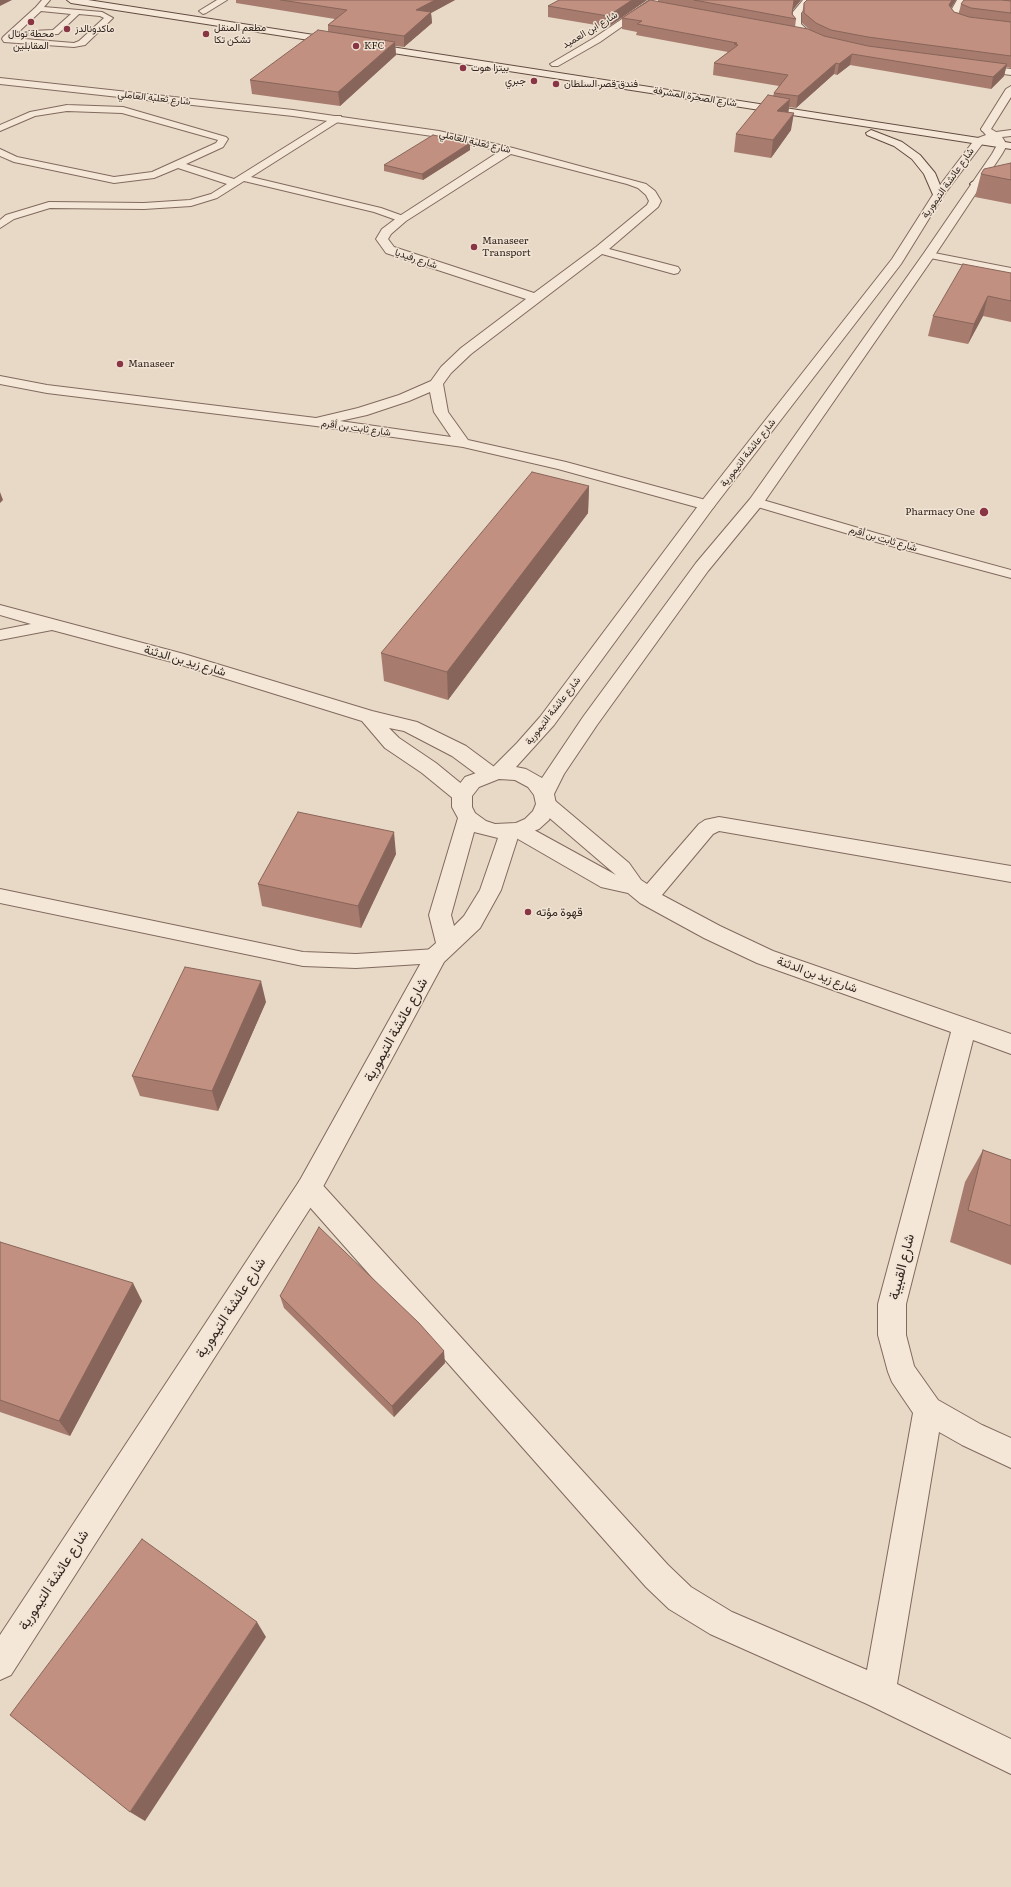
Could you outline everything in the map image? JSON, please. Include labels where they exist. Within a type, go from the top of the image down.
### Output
[{"type":"street","name":"شارع الصخرة المشرفة","points":[[71,0],[816,115],[997,136]]},
{"type":"street","points":[[129,0],[418,44]]},
{"type":"street","points":[[203,11],[224,0]]},
{"type":"street","points":[[808,0],[797,12],[796,20],[798,25],[810,37]]},
{"type":"street","points":[[963,1],[952,16],[955,19],[967,23],[1011,29]]},
{"type":"street","points":[[652,3],[663,9]]},
{"type":"street","name":"شارع ابن العميد","points":[[571,67],[551,64],[597,40],[652,3]]},
{"type":"street","points":[[795,34],[810,37],[833,46]]},
{"type":"street","points":[[965,66],[1011,72]]},
{"type":"street","name":"شارع ثعلبة العاملي","points":[[0,81],[338,118],[439,134],[508,150],[631,182],[642,186],[655,200],[652,207],[600,250],[466,351],[446,370],[436,384],[404,398],[369,410],[316,422]]},
{"type":"street","points":[[997,136],[1011,89]]},
{"type":"street","points":[[816,115],[881,136],[898,144],[916,157],[923,165],[929,173],[938,195]]},
{"type":"street","name":"شارع عائشة التيمورية","points":[[545,799],[555,772],[594,714],[702,567],[756,502],[929,255],[976,184],[997,136]]},
{"type":"street","name":"شارع عائشة التيمورية","points":[[494,773],[524,748],[547,721],[707,504],[897,261],[938,195],[997,136]]},
{"type":"street","name":"شارع رفيديا","points":[[508,150],[402,219],[386,232],[382,239],[390,250],[536,298]]},
{"type":"street","points":[[976,184],[1011,172]]},
{"type":"street","points":[[600,250],[674,270]]},
{"type":"street","name":"شارع ثابت بن أقرم","points":[[0,380],[47,389],[316,422],[463,443],[546,462],[707,504]]},
{"type":"street","points":[[436,384],[441,412],[463,443]]},
{"type":"street","name":"شارع زيد بن الدثنة","points":[[0,610],[178,658],[369,717],[410,726],[459,752],[494,773]]},
{"type":"street","points":[[0,635],[53,625]]},
{"type":"street","points":[[369,717],[392,743],[429,768],[462,795]]},
{"type":"street","points":[[494,773],[519,774],[535,782],[545,799],[542,815],[537,820],[532,824],[514,830],[479,826],[468,818],[462,807],[462,795],[472,782],[494,773]]},
{"type":"street","name":"شارع زيد بن الدثنة","points":[[545,799],[622,868],[641,891]]},
{"type":"street","points":[[441,950],[440,915],[468,818]]},
{"type":"street","points":[[641,891],[706,829],[712,825],[720,824],[1011,874]]},
{"type":"street","name":"شارع عائشة التيمورية","points":[[0,1664],[309,1188],[441,950],[472,922],[490,890],[514,830]]},
{"type":"street","name":"شارع زيد بن الدثنة","points":[[514,830],[608,882],[641,891],[712,932],[765,957],[1011,1044]]},
{"type":"street","name":"شارع القبيبة","points":[[964,1028],[892,1304],[892,1335],[902,1372],[928,1410],[972,1435],[1011,1453]]},
{"type":"street","points":[[309,1188],[657,1576],[680,1598],[699,1611],[721,1623],[879,1692],[1011,1757]]},
{"type":"street","points":[[879,1692],[928,1410]]},
{"type":"lane","points":[[39,10],[102,14],[109,18],[82,43],[74,45],[6,39],[39,10],[46,0]]},
{"type":"lane","points":[[14,31],[38,33],[55,32],[77,12]]},
{"type":"lane","points":[[0,128],[33,114],[67,108],[123,110],[223,139],[220,145],[154,175],[114,180],[14,159],[0,152]]},
{"type":"lane","points":[[0,225],[10,217],[49,205],[144,206],[191,203],[214,196],[338,118]]},
{"type":"lane","points":[[177,164],[239,181],[377,210],[402,219]]},
{"type":"lane","points":[[929,255],[1011,271]]},
{"type":"lane","name":"شارع ثابت بن أقرم","points":[[756,502],[874,537],[1011,574]]},
{"type":"lane","points":[[0,896],[303,959],[356,961],[441,950]]},
{"type":"building","points":[[281,0],[435,0],[416,10],[431,12],[404,36],[328,25],[347,10]]},
{"type":"building","points":[[559,0],[632,0],[608,16],[548,6]]},
{"type":"building","points":[[650,0],[808,29],[824,36],[868,46],[1007,64],[993,77],[852,54],[839,64],[836,63],[798,96],[774,93],[788,75],[714,63],[738,45],[734,44],[737,43],[637,24],[642,21],[622,18]]},
{"type":"building","points":[[694,0],[794,0],[792,14],[796,19]]},
{"type":"building","points":[[807,0],[952,0],[949,5],[954,12],[969,17],[1011,22],[1011,56],[868,37],[831,30],[816,23],[804,13],[804,3]]},
{"type":"building","points":[[964,0],[1011,1],[1011,13],[971,8],[961,4]]},
{"type":"building","points":[[318,30],[395,42],[338,92],[250,80]]},
{"type":"building","points":[[768,95],[790,99],[777,111],[794,113],[773,140],[736,134]]},
{"type":"building","points":[[433,135],[470,143],[422,174],[384,165]]},
{"type":"building","points":[[1011,163],[1011,180],[981,174],[984,169]]},
{"type":"building","points":[[963,264],[1011,273],[1011,301],[988,296],[974,324],[933,316]]},
{"type":"building","points":[[532,472],[589,486],[447,672],[381,653]]},
{"type":"building","points":[[298,812],[394,832],[358,906],[258,884]]},
{"type":"building","points":[[185,967],[261,981],[212,1091],[132,1076]]},
{"type":"building","points":[[983,1150],[1011,1160],[1011,1226],[968,1210]]},
{"type":"building","points":[[319,1227],[419,1323],[444,1351],[392,1406],[280,1296]]},
{"type":"building","points":[[0,1242],[133,1283],[59,1421],[0,1400]]},
{"type":"building","points":[[142,1539],[257,1622],[130,1812],[10,1715]]},
{"type":"place","name":"محطة توتال المقابلين","points":[[31,22]]},
{"type":"place","name":"ماكدونالدز","points":[[67,29]]},
{"type":"place","name":"مطعم المنقل تشكن تكا","points":[[206,34]]},
{"type":"place","name":"KFC","points":[[356,46]]},
{"type":"place","name":"بيتزا هوت","points":[[463,68]]},
{"type":"place","name":"جبري","points":[[534,81]]},
{"type":"place","name":"فندق قصر السلطان","points":[[556,84]]},
{"type":"place","name":"Manaseer Transport","points":[[474,247]]},
{"type":"place","name":"Manaseer","points":[[120,364]]},
{"type":"place","name":"Pharmacy One","points":[[984,512]]},
{"type":"place","name":"قهوة مؤته","points":[[528,912]]}]
